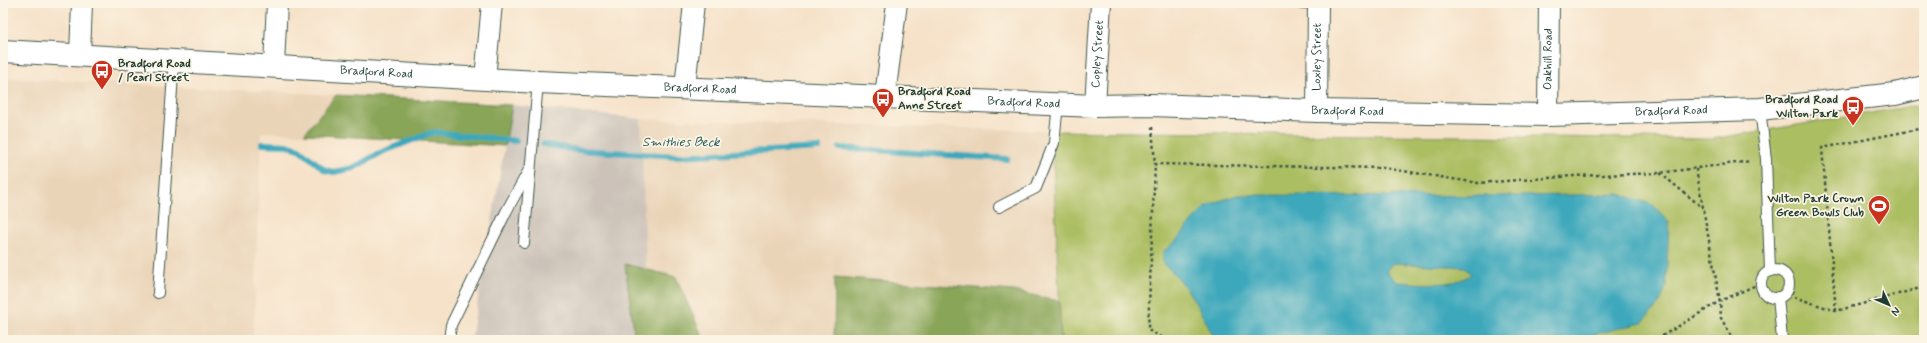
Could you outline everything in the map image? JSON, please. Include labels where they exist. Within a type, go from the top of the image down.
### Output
[{"type":"main road","name":"Bradford Road","points":[[3,50],[274,65],[538,82],[685,87],[1095,106],[1150,105],[1317,111],[1548,114],[1760,109],[1895,94],[1924,87]]},
{"type":"street","points":[[80,55],[82,3]]},
{"type":"street","points":[[274,65],[277,3]]},
{"type":"street","points":[[485,79],[492,3]]},
{"type":"street","points":[[685,87],[694,3]]},
{"type":"street","points":[[885,96],[897,3]]},
{"type":"street","name":"Copley Street","points":[[1095,106],[1101,3]]},
{"type":"street","name":"Loxley Street","points":[[1312,3],[1317,111]]},
{"type":"street","name":"Oakhill Road","points":[[1548,114],[1549,3]]},
{"type":"lane","points":[[158,293],[174,60]]},
{"type":"lane","points":[[524,242],[538,82]]},
{"type":"lane","points":[[999,207],[1036,188],[1054,143],[1058,104]]},
{"type":"lane","points":[[1760,109],[1766,159],[1770,271]]},
{"type":"lane","points":[[449,340],[451,325],[506,212],[530,168]]},
{"type":"lane","points":[[1781,295],[1766,294],[1761,283],[1764,276],[1770,271],[1778,270],[1788,278],[1788,286],[1781,295],[1782,340]]},
{"type":"path","points":[[1150,105],[1155,164],[1148,330],[1167,340]]},
{"type":"path","points":[[1836,311],[1822,148],[1924,128]]},
{"type":"path","points":[[1155,164],[1384,168],[1478,183],[1659,173],[1766,159]]},
{"type":"path","points":[[1696,169],[1720,301],[1721,318],[1733,340]]},
{"type":"path","points":[[1659,173],[1703,208]]},
{"type":"path","points":[[1651,340],[1659,338],[1720,301],[1761,283]]},
{"type":"path","points":[[1781,295],[1836,311],[1924,287]]},
{"type":"shaded area","points":[[3,78],[336,95],[304,134],[261,132],[253,340],[3,340]]},
{"type":"shaded area","points":[[512,105],[641,119],[646,270],[625,265],[635,340],[471,340]]},
{"type":"shaded area","points":[[641,119],[1052,131],[1059,301],[1014,291],[835,278],[834,340],[704,340],[676,277],[646,270]]},
{"type":"green space","points":[[336,95],[512,105],[505,146],[304,134]]},
{"type":"green space","points":[[1924,104],[1924,340],[1061,340],[1052,131],[1712,139]]},
{"type":"green space","points":[[625,264],[676,277],[704,340],[635,340]]},
{"type":"green space","points":[[835,277],[1014,291],[1059,301],[1061,340],[834,340]]},
{"type":"water","points":[[1620,194],[1653,205],[1669,222],[1666,287],[1660,303],[1642,323],[1570,340],[1215,339],[1199,309],[1186,289],[1172,271],[1163,264],[1163,252],[1176,241],[1193,220],[1208,205],[1237,195],[1519,196]],"holes":[[[1393,263],[1464,267],[1471,274],[1456,281],[1436,284],[1397,282],[1386,271]]]},
{"type":"waterway","points":[[262,144],[287,145],[299,149],[325,170],[334,172],[353,168],[382,152],[433,132],[516,141]]},
{"type":"waterway","name":"Smithies Beck","points":[[543,144],[576,150],[679,156],[819,148]]},
{"type":"waterway","name":"Smithies Beck","points":[[840,148],[1007,159]]},
{"type":"place","name":"Bradford Road / Pearl Street","points":[[102,90]]},
{"type":"place","name":"Bradford Road Anne Street","points":[[883,118]]},
{"type":"place","name":"Bradford Road Wilton Park","points":[[1853,126]]},
{"type":"place","name":"Wilton Park Crown Green Bowls Club","points":[[1879,226]]}]
